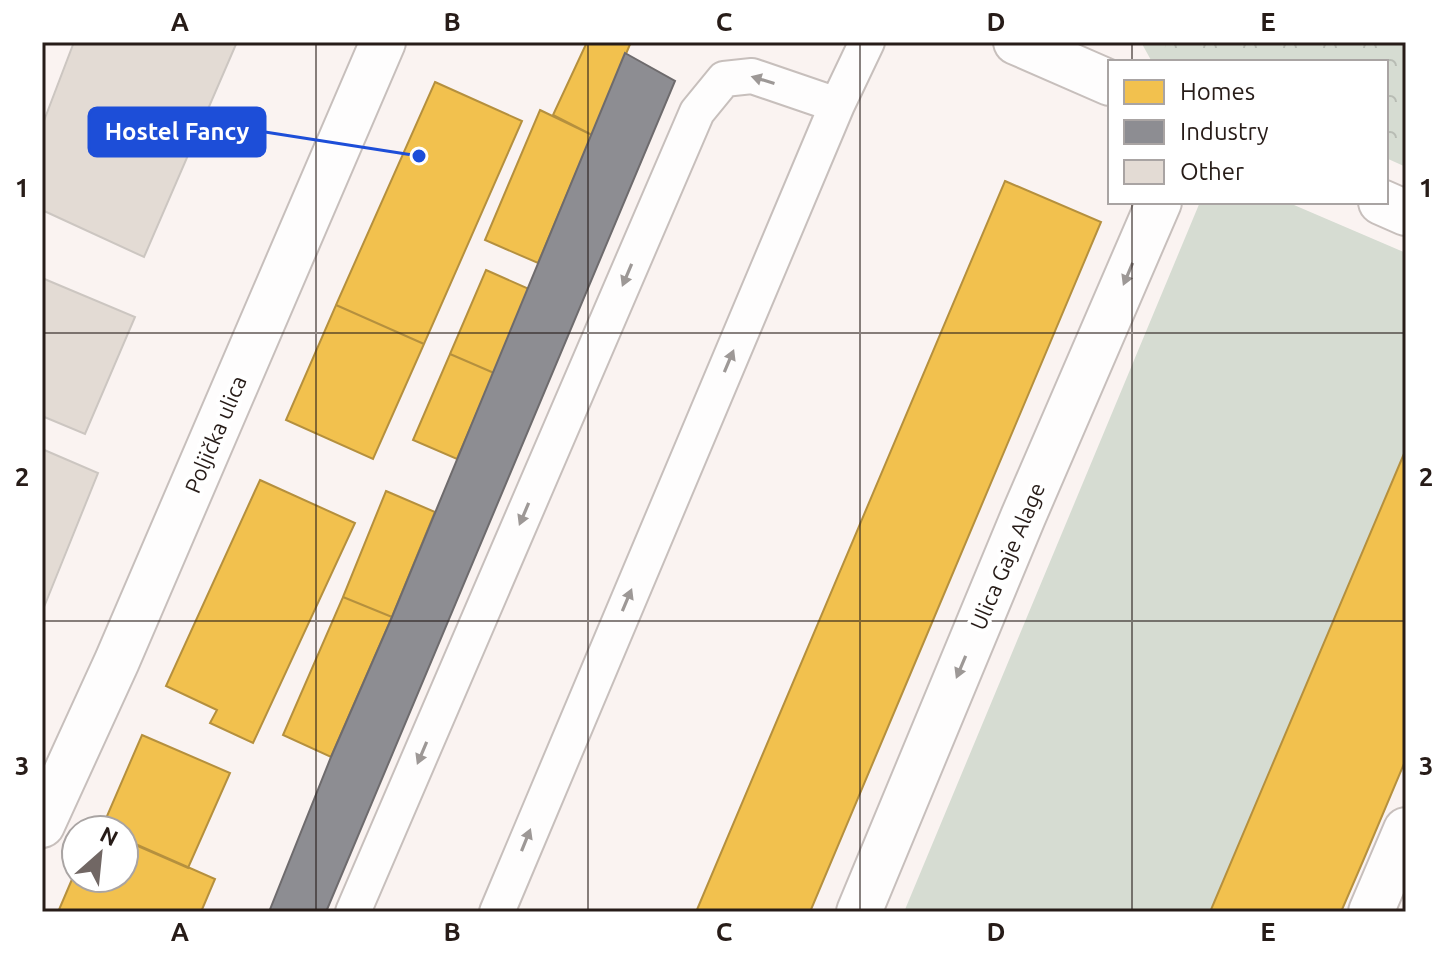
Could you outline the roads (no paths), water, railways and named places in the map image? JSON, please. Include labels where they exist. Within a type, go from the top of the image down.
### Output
[{"type":"street","name":"Poljička ulica","points":[[42,825],[124,647],[383,42]]},
{"type":"street","points":[[1016,42],[1068,52],[1108,82]]},
{"type":"street","name":"Ulica Gaje Alage","points":[[859,912],[1017,531],[1158,204]]},
{"type":"street","points":[[1386,204],[1406,213]]},
{"type":"street","points":[[1371,912],[1406,830]]},
{"type":"lane","points":[[497,912],[837,105],[867,42]]},
{"type":"lane","points":[[353,912],[697,112],[724,79],[752,76],[837,105]]},
{"type":"place","name":"Hostel Fancy","points":[[419,156]]}]
